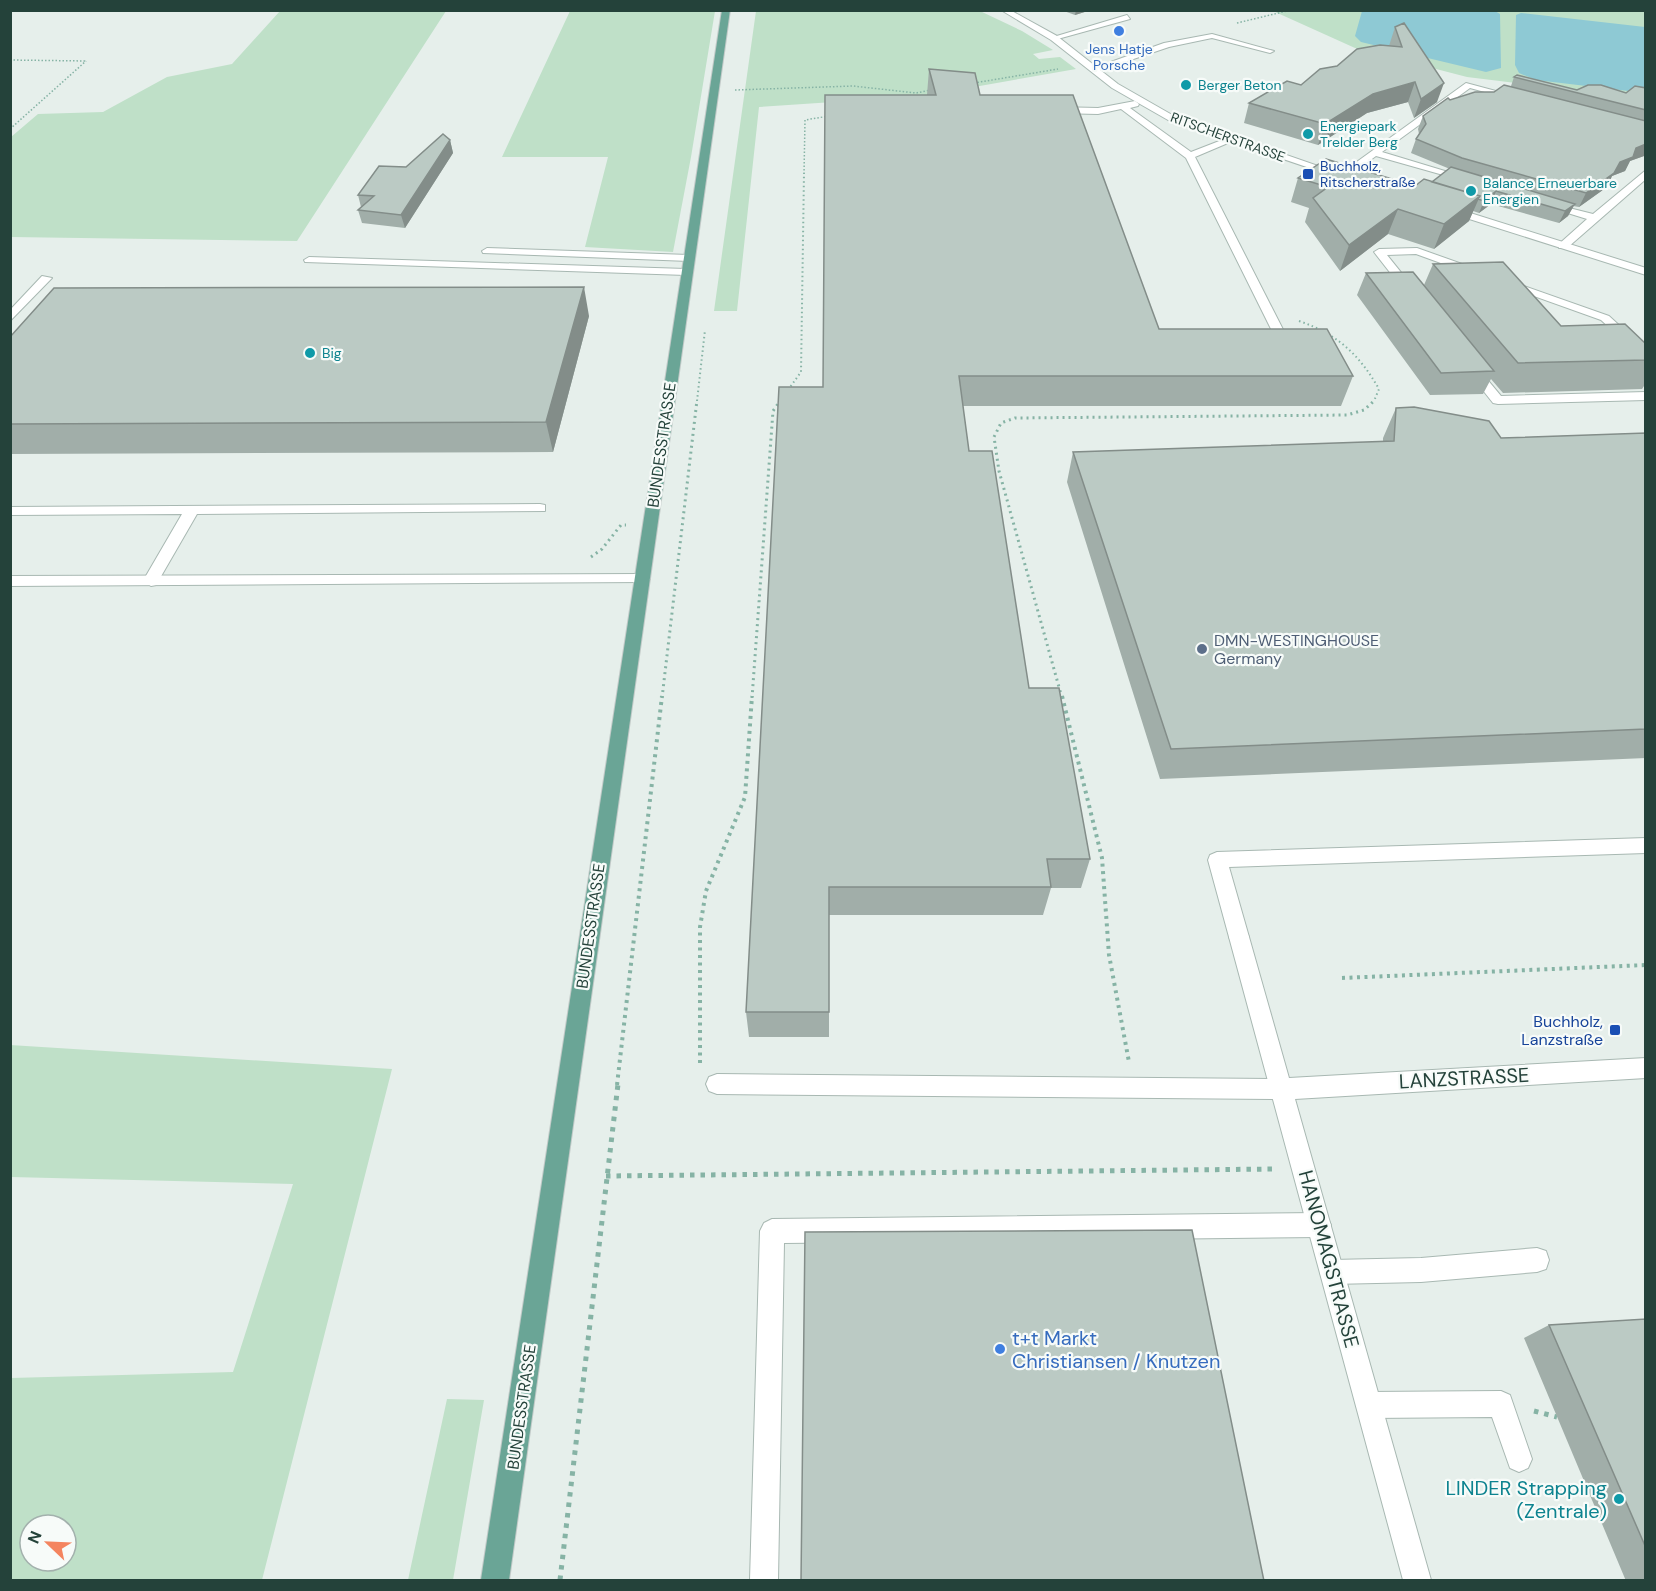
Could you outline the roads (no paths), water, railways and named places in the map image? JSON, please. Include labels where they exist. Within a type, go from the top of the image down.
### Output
[{"type":"main road","name":"BUNDESSTRASSE","points":[[495,1581],[726,10]]},
{"type":"street","name":"RITSCHERSTRASSE","points":[[1011,11],[1054,38],[1115,86],[1171,118],[1230,140],[1354,180]]},
{"type":"street","points":[[1054,38],[1127,17]]},
{"type":"street","points":[[1091,66],[1167,45],[1212,36],[1270,51]]},
{"type":"street","points":[[1343,176],[1469,85],[1524,99]]},
{"type":"street","points":[[1040,110],[1098,111],[1141,102]]},
{"type":"street","points":[[1123,107],[1191,156],[1290,353]]},
{"type":"street","points":[[1191,156],[1230,140]]},
{"type":"street","points":[[1375,153],[1474,182]]},
{"type":"street","points":[[1563,246],[1646,173]]},
{"type":"street","points":[[1540,202],[1595,218]]},
{"type":"street","points":[[1442,208],[1646,273]]},
{"type":"street","points":[[487,251],[688,258]]},
{"type":"street","points":[[1416,299],[1379,252],[1417,251],[1605,318],[1646,357]]},
{"type":"street","points":[[309,260],[686,272]]},
{"type":"street","points":[[10,318],[46,278]]},
{"type":"street","points":[[1461,354],[1498,400],[1646,396]]},
{"type":"street","points":[[10,511],[540,508]]},
{"type":"street","points":[[152,581],[192,510]]},
{"type":"street","points":[[10,581],[642,579]]},
{"type":"street","name":"HANOMAGSTRASSE","points":[[1417,1581],[1217,860],[1646,845]]},
{"type":"street","name":"LANZSTRASSE","points":[[717,1084],[1282,1089],[1646,1068]]},
{"type":"street","points":[[765,1581],[772,1231],[1319,1225]]},
{"type":"street","points":[[1332,1272],[1421,1270],[1537,1260]]},
{"type":"street","points":[[1369,1405],[1501,1404],[1520,1459]]},
{"type":"water","points":[[1362,11],[1495,11],[1500,14],[1501,68],[1486,72],[1361,42],[1355,36]]},
{"type":"water","points":[[1521,13],[1645,27],[1645,93],[1536,80],[1519,73],[1515,65],[1516,15]]},
{"type":"place","name":"Jens Hatje Porsche","points":[[1119,31]]},
{"type":"place","name":"Berger Beton","points":[[1186,85]]},
{"type":"place","name":"Energiepark Trelder Berg","points":[[1308,134]]},
{"type":"place","name":"Buchholz, Ritscherstraße","points":[[1308,174]]},
{"type":"place","name":"Balance Erneuerbare Energien","points":[[1471,191]]},
{"type":"place","name":"Big","points":[[310,353]]},
{"type":"place","name":"DMN-WESTINGHOUSE Germany","points":[[1202,649]]},
{"type":"place","name":"Buchholz, Lanzstraße","points":[[1615,1030]]},
{"type":"place","name":"t+t Markt Christiansen / Knutzen","points":[[1000,1349]]},
{"type":"place","name":"LINDER Strapping (Zentrale)","points":[[1619,1499]]}]
